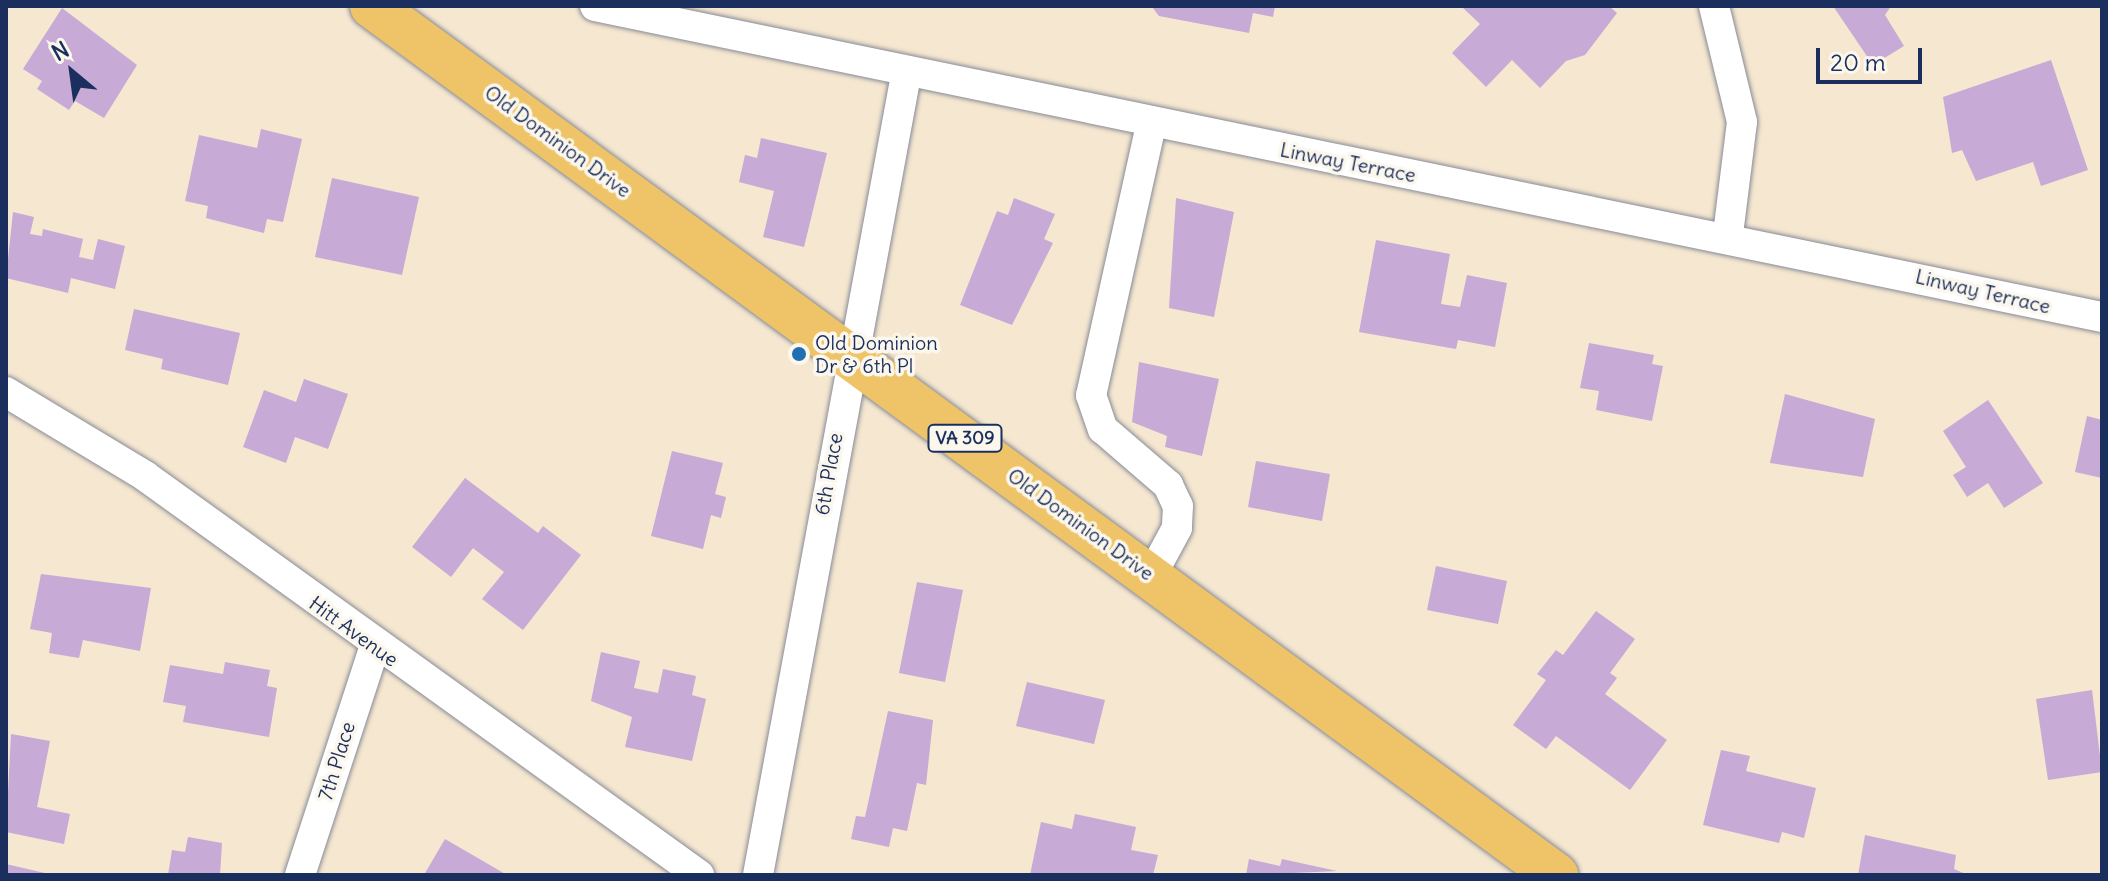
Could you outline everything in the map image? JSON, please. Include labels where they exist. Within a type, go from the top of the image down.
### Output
[{"type":"main road","name":"Old Dominion Drive","points":[[372,6],[851,354],[1556,875]]},
{"type":"street","name":"Linway Terrace","points":[[595,6],[709,18],[906,75],[1151,125],[1728,234],[2102,317]]},
{"type":"street","points":[[1714,6],[1742,122],[1728,234]]},
{"type":"street","name":"6th Place","points":[[758,875],[851,354],[906,75]]},
{"type":"street","points":[[1151,125],[1091,395],[1103,429],[1168,485],[1178,506],[1177,528],[1151,576]]},
{"type":"street","name":"Hitt Avenue","points":[[6,392],[145,476],[374,648],[699,875]]},
{"type":"street","name":"7th Place","points":[[300,875],[374,648]]},
{"type":"building","points":[[1275,6],[1273,17],[1253,13],[1249,33],[1159,16],[1152,7]]},
{"type":"building","points":[[1461,6],[1609,6],[1617,13],[1585,55],[1566,61],[1540,88],[1512,60],[1486,87],[1452,53],[1480,24]]},
{"type":"building","points":[[1833,6],[1891,6],[1885,15],[1904,46],[1873,65]]},
{"type":"building","points":[[62,8],[137,65],[104,118],[75,101],[69,110],[37,89],[42,81],[23,69]]},
{"type":"building","points":[[2051,60],[2088,170],[2041,186],[2033,162],[1976,181],[1962,150],[1952,153],[1943,97]]},
{"type":"building","points":[[261,129],[302,139],[283,222],[267,219],[264,233],[206,218],[208,206],[185,201],[199,135],[257,148]]},
{"type":"building","points":[[761,138],[827,153],[804,247],[763,237],[774,191],[739,182],[745,155],[757,158]]},
{"type":"building","points":[[332,178],[419,197],[402,275],[315,257]]},
{"type":"building","points":[[1014,198],[1055,214],[1044,239],[1053,243],[1012,325],[960,305],[997,211],[1008,215]]},
{"type":"building","points":[[1176,198],[1234,212],[1214,317],[1169,308]]},
{"type":"building","points":[[13,212],[34,217],[30,234],[42,236],[43,229],[83,239],[79,257],[93,260],[98,239],[125,246],[115,289],[71,278],[68,293],[6,278]]},
{"type":"building","points":[[1376,240],[1450,254],[1441,304],[1460,307],[1467,275],[1507,283],[1495,347],[1458,340],[1456,349],[1359,332]]},
{"type":"building","points":[[134,309],[240,333],[228,385],[161,369],[163,359],[125,350]]},
{"type":"building","points":[[1589,343],[1654,355],[1652,364],[1663,366],[1652,421],[1596,410],[1599,391],[1580,388]]},
{"type":"building","points":[[1139,362],[1219,379],[1202,456],[1165,447],[1167,436],[1132,422]]},
{"type":"building","points":[[304,379],[348,394],[328,449],[295,437],[286,463],[243,447],[264,390],[296,402]]},
{"type":"building","points":[[1785,394],[1875,419],[1863,477],[1770,463]]},
{"type":"building","points":[[1988,400],[2043,483],[2004,508],[1988,483],[1967,497],[1953,475],[1966,467],[1943,431]]},
{"type":"building","points":[[2087,416],[2102,420],[2102,478],[2075,472]]},
{"type":"building","points":[[672,451],[723,463],[715,494],[726,497],[721,518],[711,515],[703,549],[651,536]]},
{"type":"building","points":[[1256,461],[1330,474],[1322,521],[1248,507]]},
{"type":"building","points":[[465,478],[538,533],[543,526],[581,555],[523,630],[482,599],[504,572],[473,548],[451,577],[412,547]]},
{"type":"building","points":[[1436,566],[1507,581],[1498,624],[1427,610]]},
{"type":"building","points":[[41,574],[151,588],[140,651],[83,640],[79,658],[49,653],[52,633],[30,629]]},
{"type":"building","points":[[917,582],[963,590],[945,682],[899,673]]},
{"type":"building","points":[[1596,611],[1635,639],[1610,673],[1617,678],[1605,694],[1667,740],[1630,790],[1556,736],[1546,749],[1513,725],[1546,680],[1537,674],[1556,650],[1563,655]]},
{"type":"building","points":[[601,652],[640,661],[634,688],[658,693],[663,669],[696,676],[692,695],[706,699],[692,761],[625,747],[632,717],[591,701]]},
{"type":"building","points":[[225,662],[270,670],[267,686],[277,688],[269,737],[183,722],[186,706],[163,702],[170,665],[223,674]]},
{"type":"building","points":[[1027,682],[1105,700],[1094,744],[1016,726]]},
{"type":"building","points":[[2092,690],[2102,772],[2048,780],[2036,699]]},
{"type":"building","points":[[888,711],[933,720],[926,785],[917,783],[907,831],[893,828],[889,847],[851,839],[856,816],[865,817]]},
{"type":"building","points":[[11,734],[50,741],[37,807],[70,814],[64,844],[6,832]]},
{"type":"building","points":[[1721,750],[1750,756],[1746,771],[1816,788],[1804,838],[1782,832],[1779,843],[1703,825]]},
{"type":"building","points":[[1075,814],[1136,827],[1131,850],[1158,855],[1153,875],[1030,875],[1041,822],[1072,829]]},
{"type":"building","points":[[1865,835],[1956,855],[1954,869],[1968,875],[1858,875]]},
{"type":"building","points":[[188,837],[222,843],[220,875],[168,875],[172,850],[185,852]]},
{"type":"building","points":[[445,839],[507,875],[424,875]]},
{"type":"building","points":[[1249,859],[1280,866],[1282,859],[1337,871],[1246,875]]},
{"type":"building","points":[[6,864],[49,874],[49,875],[6,875]]},
{"type":"place","name":"Old Dominion Dr & 6th Pl","points":[[799,354]]}]
